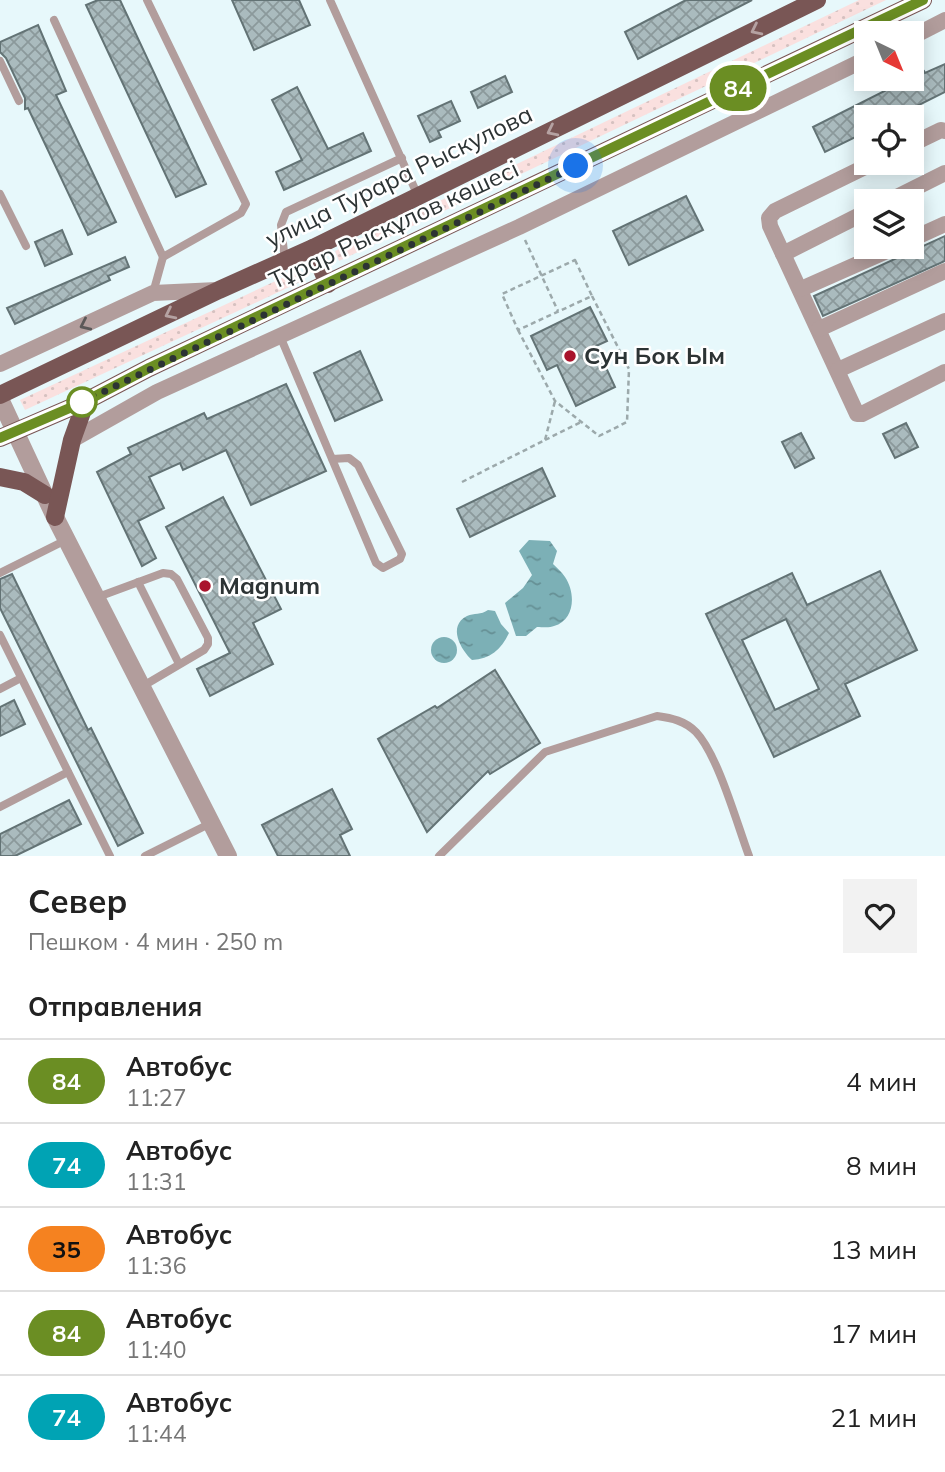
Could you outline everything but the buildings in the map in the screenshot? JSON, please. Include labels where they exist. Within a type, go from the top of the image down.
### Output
[{"type":"main road","name":"улица Турара Рыскулова","points":[[0,397],[219,290],[313,248],[817,0]]},
{"type":"main road","name":"Тұрар Рыскұлов көшесі","points":[[7,435],[86,401],[149,368],[923,0]]},
{"type":"main road","points":[[313,248],[328,284]]},
{"type":"main road","points":[[55,517],[72,440],[86,401]]},
{"type":"main road","points":[[0,477],[24,482],[45,495]]},
{"type":"street","points":[[924,31],[945,20]]},
{"type":"street","points":[[72,440],[158,392],[519,227],[854,65]]},
{"type":"street","points":[[924,138],[941,130],[945,131]]},
{"type":"street","points":[[854,172],[775,211],[769,218],[770,226],[857,414],[862,414],[945,372]]},
{"type":"street","points":[[913,189],[945,173]]},
{"type":"street","points":[[783,254],[854,218]]},
{"type":"street","points":[[924,234],[945,224]]},
{"type":"street","points":[[801,289],[869,259]]},
{"type":"street","points":[[819,329],[945,271]]},
{"type":"street","points":[[0,365],[153,293],[219,290]]},
{"type":"street","points":[[838,370],[945,321]]},
{"type":"street","points":[[0,397],[7,435],[45,495],[228,856]]},
{"type":"lane","points":[[146,0],[246,204],[241,213],[163,257]]},
{"type":"lane","points":[[330,0],[418,196]]},
{"type":"lane","points":[[54,20],[163,257],[153,293]]},
{"type":"lane","points":[[0,61],[19,101]]},
{"type":"lane","points":[[285,261],[281,225],[286,212],[402,158]]},
{"type":"lane","points":[[0,194],[26,246]]},
{"type":"lane","points":[[280,336],[332,459],[376,563],[383,568],[400,559],[402,554],[358,465],[349,458],[332,459]]},
{"type":"lane","points":[[149,368],[158,392]]},
{"type":"lane","points":[[0,573],[68,539]]},
{"type":"lane","points":[[98,597],[163,573],[171,575],[177,579],[208,638],[208,645],[204,650],[143,686]]},
{"type":"lane","points":[[138,582],[179,664]]},
{"type":"lane","points":[[0,635],[110,856]]},
{"type":"lane","points":[[0,689],[21,678]]},
{"type":"lane","points":[[439,856],[545,752],[657,716],[676,718],[695,731],[709,750],[749,856]]},
{"type":"lane","points":[[0,807],[68,772]]},
{"type":"lane","points":[[145,856],[211,822]]},
{"type":"path","points":[[519,227],[558,311]]},
{"type":"path","points":[[575,260],[592,296],[629,369],[626,422],[599,436],[555,401],[502,294],[575,260]]},
{"type":"path","points":[[518,330],[592,296]]},
{"type":"path","points":[[545,440],[555,401]]},
{"type":"path","points":[[462,482],[582,422]]},
{"type":"shaded area","points":[[859,0],[886,0],[339,261],[335,251]]},
{"type":"shaded area","points":[[295,272],[300,282],[25,410],[20,400]]},
{"type":"water","points":[[529,540],[550,541],[557,551],[553,564],[569,583],[572,605],[561,623],[550,627],[537,627],[526,636],[516,636],[505,603],[523,588],[532,575],[519,551]]},
{"type":"water","points":[[488,610],[495,611],[509,633],[494,652],[484,658],[472,660],[460,644],[458,626],[467,616]]},
{"type":"water","points":[[444,637],[453,641],[457,650],[453,659],[444,663],[435,659],[431,650],[435,641]]},
{"type":"bus line","name":"84","points":[[0,438],[86,401],[149,368],[923,0]]},
{"type":"place","name":"Сун Бок Ым","points":[[570,356]]},
{"type":"place","name":"Magnum","points":[[205,586]]},
{"type":"route","points":[[82,402],[576,166]]}]
